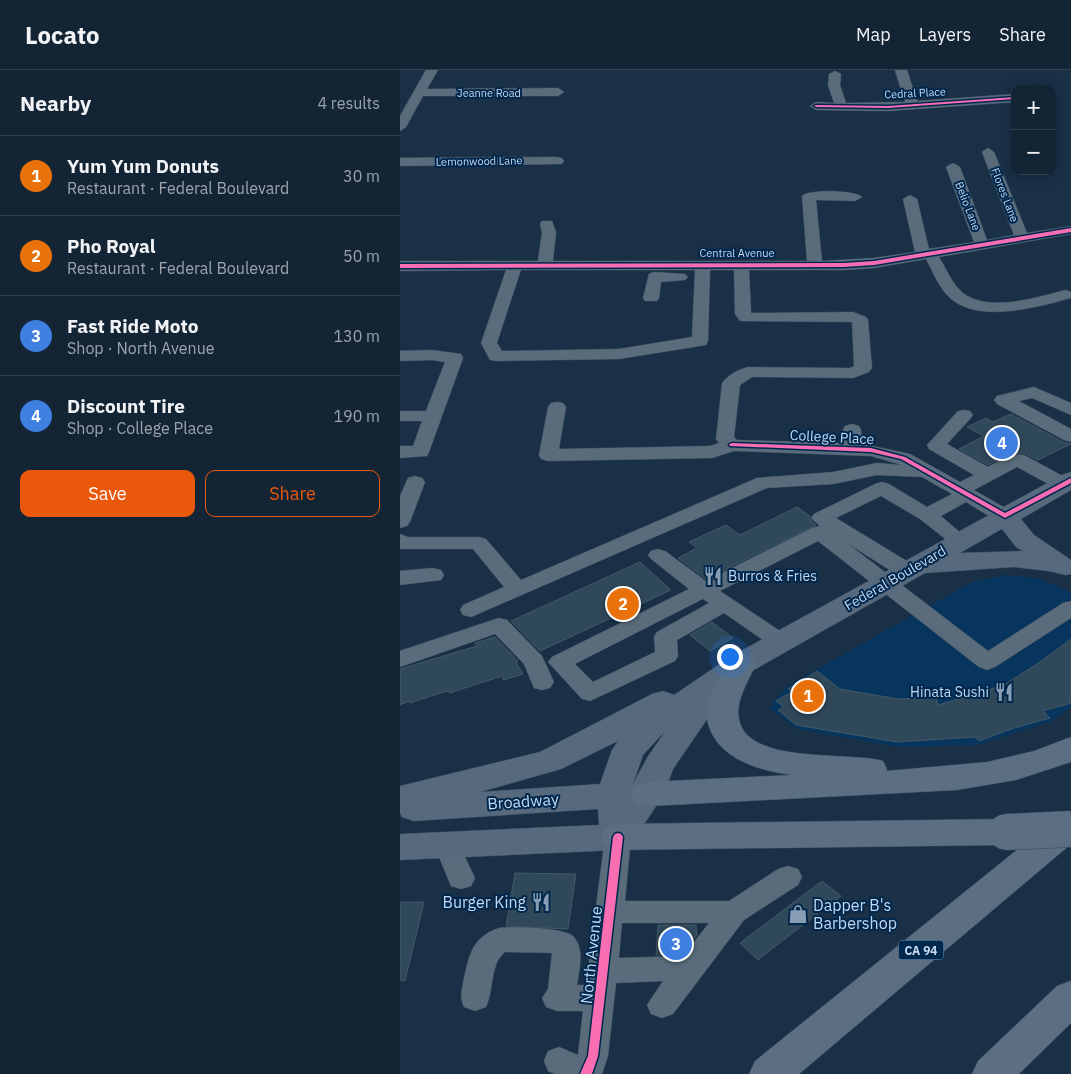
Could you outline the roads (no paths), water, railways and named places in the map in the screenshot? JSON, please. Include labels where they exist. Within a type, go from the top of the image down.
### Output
[{"type":"highway","points":[[730,672],[723,717],[727,734],[740,747],[765,759],[799,764],[980,775]]},
{"type":"highway","points":[[646,794],[932,781],[980,775],[1029,764],[1071,749]]},
{"type":"highway","name":"CA 94","points":[[769,1074],[1071,825]]},
{"type":"highway","points":[[618,837],[1006,832],[1071,829]]},
{"type":"highway","points":[[992,1074],[1071,998]]},
{"type":"main road","name":"Federal Boulevard","points":[[618,837],[613,796],[628,750],[653,724],[730,672],[781,642],[1067,482]]},
{"type":"main road","points":[[1005,516],[1025,541],[1069,562]]},
{"type":"main road","points":[[903,573],[1011,558],[1069,562]]},
{"type":"main road","name":"Federal Boulevard","points":[[618,837],[646,794],[658,766],[730,672]]},
{"type":"main road","points":[[400,798],[550,761],[599,738],[653,706],[730,672]]},
{"type":"main road","name":"Broadway","points":[[400,809],[646,794]]},
{"type":"main road","points":[[400,847],[618,837]]},
{"type":"street","points":[[400,127],[432,70]]},
{"type":"street","points":[[901,70],[912,106]]},
{"type":"street","points":[[835,74],[834,85],[841,106]]},
{"type":"street","name":"Jeanne Road","points":[[419,93],[558,92]]},
{"type":"street","name":"Cedral Place","points":[[816,106],[912,106],[1011,98]]},
{"type":"street","name":"Flores Lane","points":[[988,152],[1022,238]]},
{"type":"street","name":"Lemonwood Lane","points":[[400,162],[557,160]]},
{"type":"street","name":"Belio Lane","points":[[953,167],[982,245]]},
{"type":"street","points":[[814,257],[809,196],[855,197]]},
{"type":"street","points":[[910,199],[926,254],[956,294],[979,305],[1006,306],[1066,295]]},
{"type":"street","points":[[544,266],[549,232],[548,224]]},
{"type":"street","name":"Central Avenue","points":[[400,266],[544,266],[742,271],[814,257],[869,263],[1071,230]]},
{"type":"street","points":[[515,266],[489,343],[496,356],[619,354],[700,341],[703,271],[654,277],[651,298]]},
{"type":"street","points":[[732,445],[725,439],[731,383],[748,372],[853,373],[863,368],[860,320],[853,317],[746,318],[743,314],[742,271]]},
{"type":"street","points":[[400,356],[432,355],[455,358],[420,452],[400,452]]},
{"type":"street","points":[[1071,410],[1034,392],[1003,400],[1071,436]]},
{"type":"street","name":"College Place","points":[[557,407],[548,455],[712,452],[732,445],[871,450],[903,458],[1005,516]]},
{"type":"street","points":[[964,415],[936,445],[988,475]]},
{"type":"street","points":[[400,416],[434,416]]},
{"type":"street","points":[[852,430],[854,450]]},
{"type":"street","points":[[927,515],[988,475],[1017,459],[1067,482]]},
{"type":"street","points":[[471,610],[764,482],[832,478],[877,469],[929,473]]},
{"type":"street","points":[[400,522],[415,482]]},
{"type":"street","points":[[960,541],[927,515],[882,488],[821,518],[903,573],[935,622],[987,662],[1071,608]]},
{"type":"street","points":[[724,604],[665,637],[667,656],[590,693],[560,662],[819,532],[903,573]]},
{"type":"street","points":[[400,540],[402,543],[479,543],[518,590]]},
{"type":"street","points":[[658,555],[704,590],[781,642]]},
{"type":"street","points":[[400,578],[433,574]]},
{"type":"street","points":[[400,659],[500,626],[534,662],[542,682]]},
{"type":"street","name":"North Avenue","points":[[586,1074],[593,1056],[618,837]]},
{"type":"street","points":[[447,845],[461,878]]},
{"type":"street","points":[[662,1005],[734,912],[788,877]]},
{"type":"street","points":[[610,912],[734,912]]},
{"type":"street","points":[[475,998],[482,961],[488,949],[500,940],[558,941],[564,946],[567,954],[559,998],[602,984],[690,968]]},
{"type":"street","points":[[559,1061],[586,1074]]},
{"type":"place","name":"Discount Tire","points":[[1002,443]]},
{"type":"place","name":"Burros & Fries","points":[[713,576]]},
{"type":"place","name":"Pho Royal","points":[[623,604]]},
{"type":"place","name":"Hinata Sushi","points":[[1004,692]]},
{"type":"place","name":"Yum Yum Donuts","points":[[808,696]]},
{"type":"place","name":"Burger King","points":[[541,902]]},
{"type":"place","name":"Dapper B's Barbershop","points":[[798,914]]},
{"type":"place","name":"Fast Ride Moto","points":[[676,944]]}]
